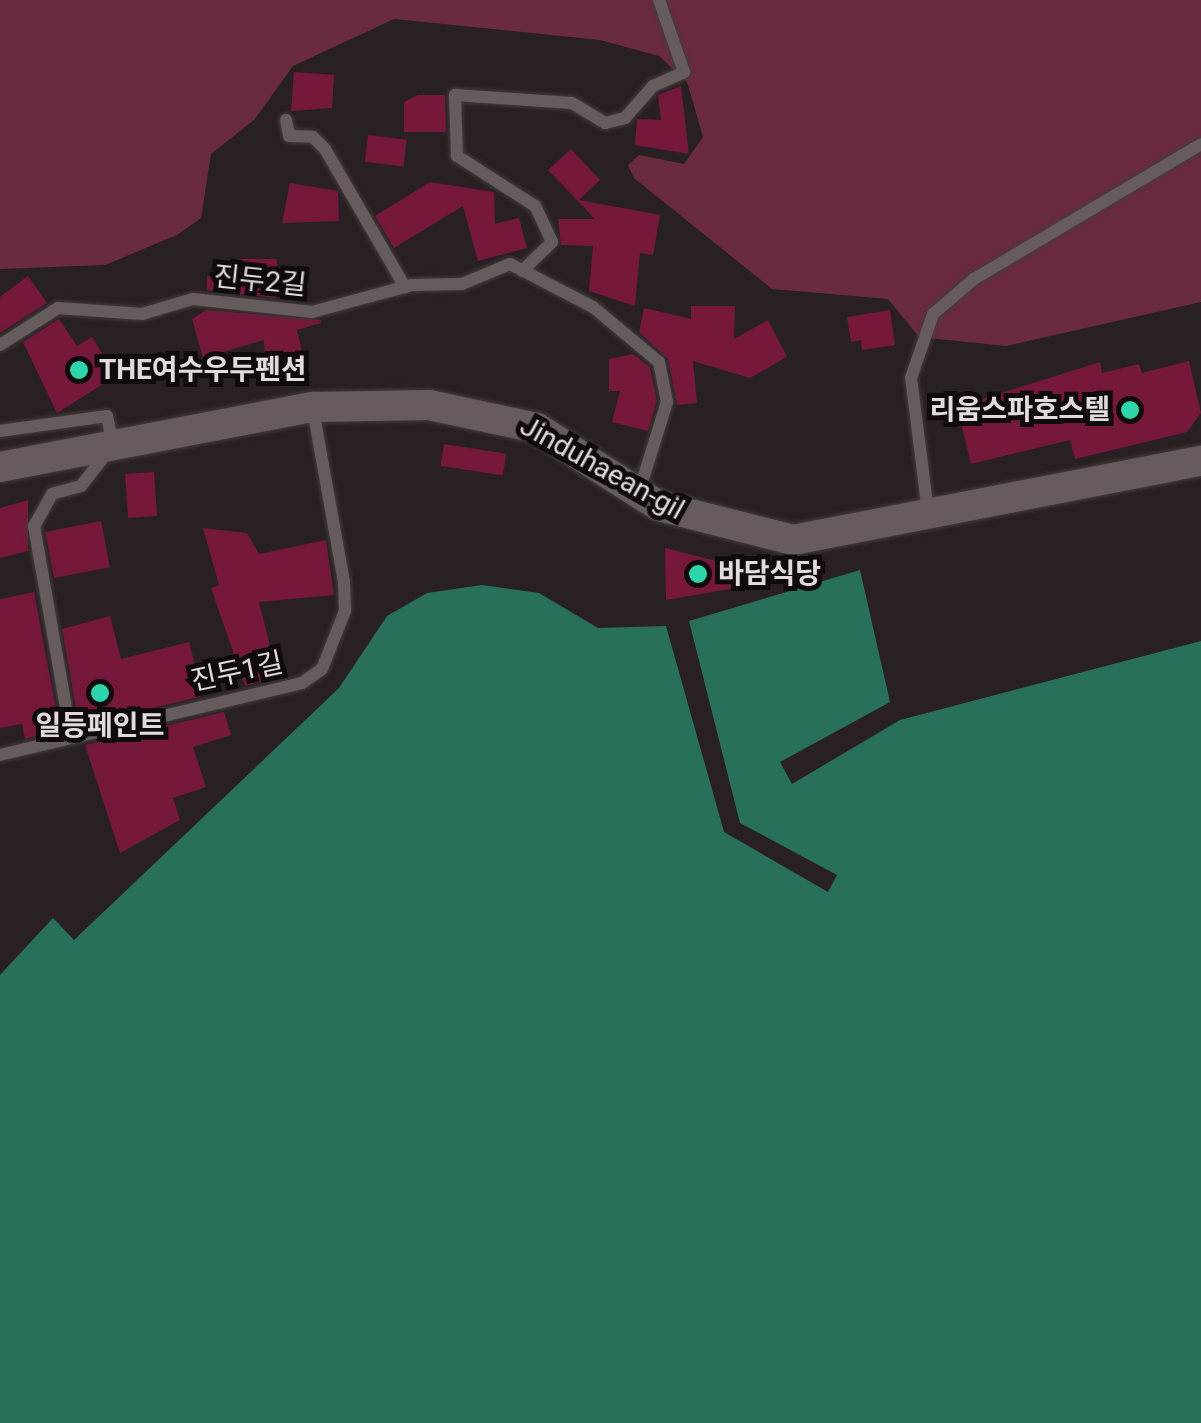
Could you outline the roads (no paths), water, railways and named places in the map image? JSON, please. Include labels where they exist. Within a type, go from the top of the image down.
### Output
[{"type":"street","name":"Jinduhaean-gil","points":[[0,467],[312,407],[396,402],[506,416],[638,495],[705,522],[793,540],[928,518],[1201,461]]},
{"type":"lane","points":[[638,495],[666,402],[660,362],[593,307],[522,271],[552,242],[535,206],[458,156],[454,95],[572,102],[605,123],[625,118],[653,86],[684,72],[658,0]]},
{"type":"lane","points":[[286,120],[290,136],[312,137],[325,149],[405,287]]},
{"type":"lane","points":[[928,518],[911,378],[933,314],[974,279],[1201,144]]},
{"type":"lane","name":"진두2길","points":[[0,344],[58,308],[142,314],[193,299],[312,312],[405,287],[462,284],[498,263],[522,271]]},
{"type":"lane","name":"진두1길","points":[[0,755],[302,683],[322,669],[344,597],[312,407]]},
{"type":"lane","points":[[0,432],[103,410],[113,445],[81,486],[52,494],[34,526],[71,736]]},
{"type":"place","name":"THE여수우두펜션","points":[[79,370]]},
{"type":"place","name":"리움스파호스텔","points":[[1130,410]]},
{"type":"place","name":"바담식당","points":[[698,574]]},
{"type":"place","name":"일등페인트","points":[[100,693]]}]
